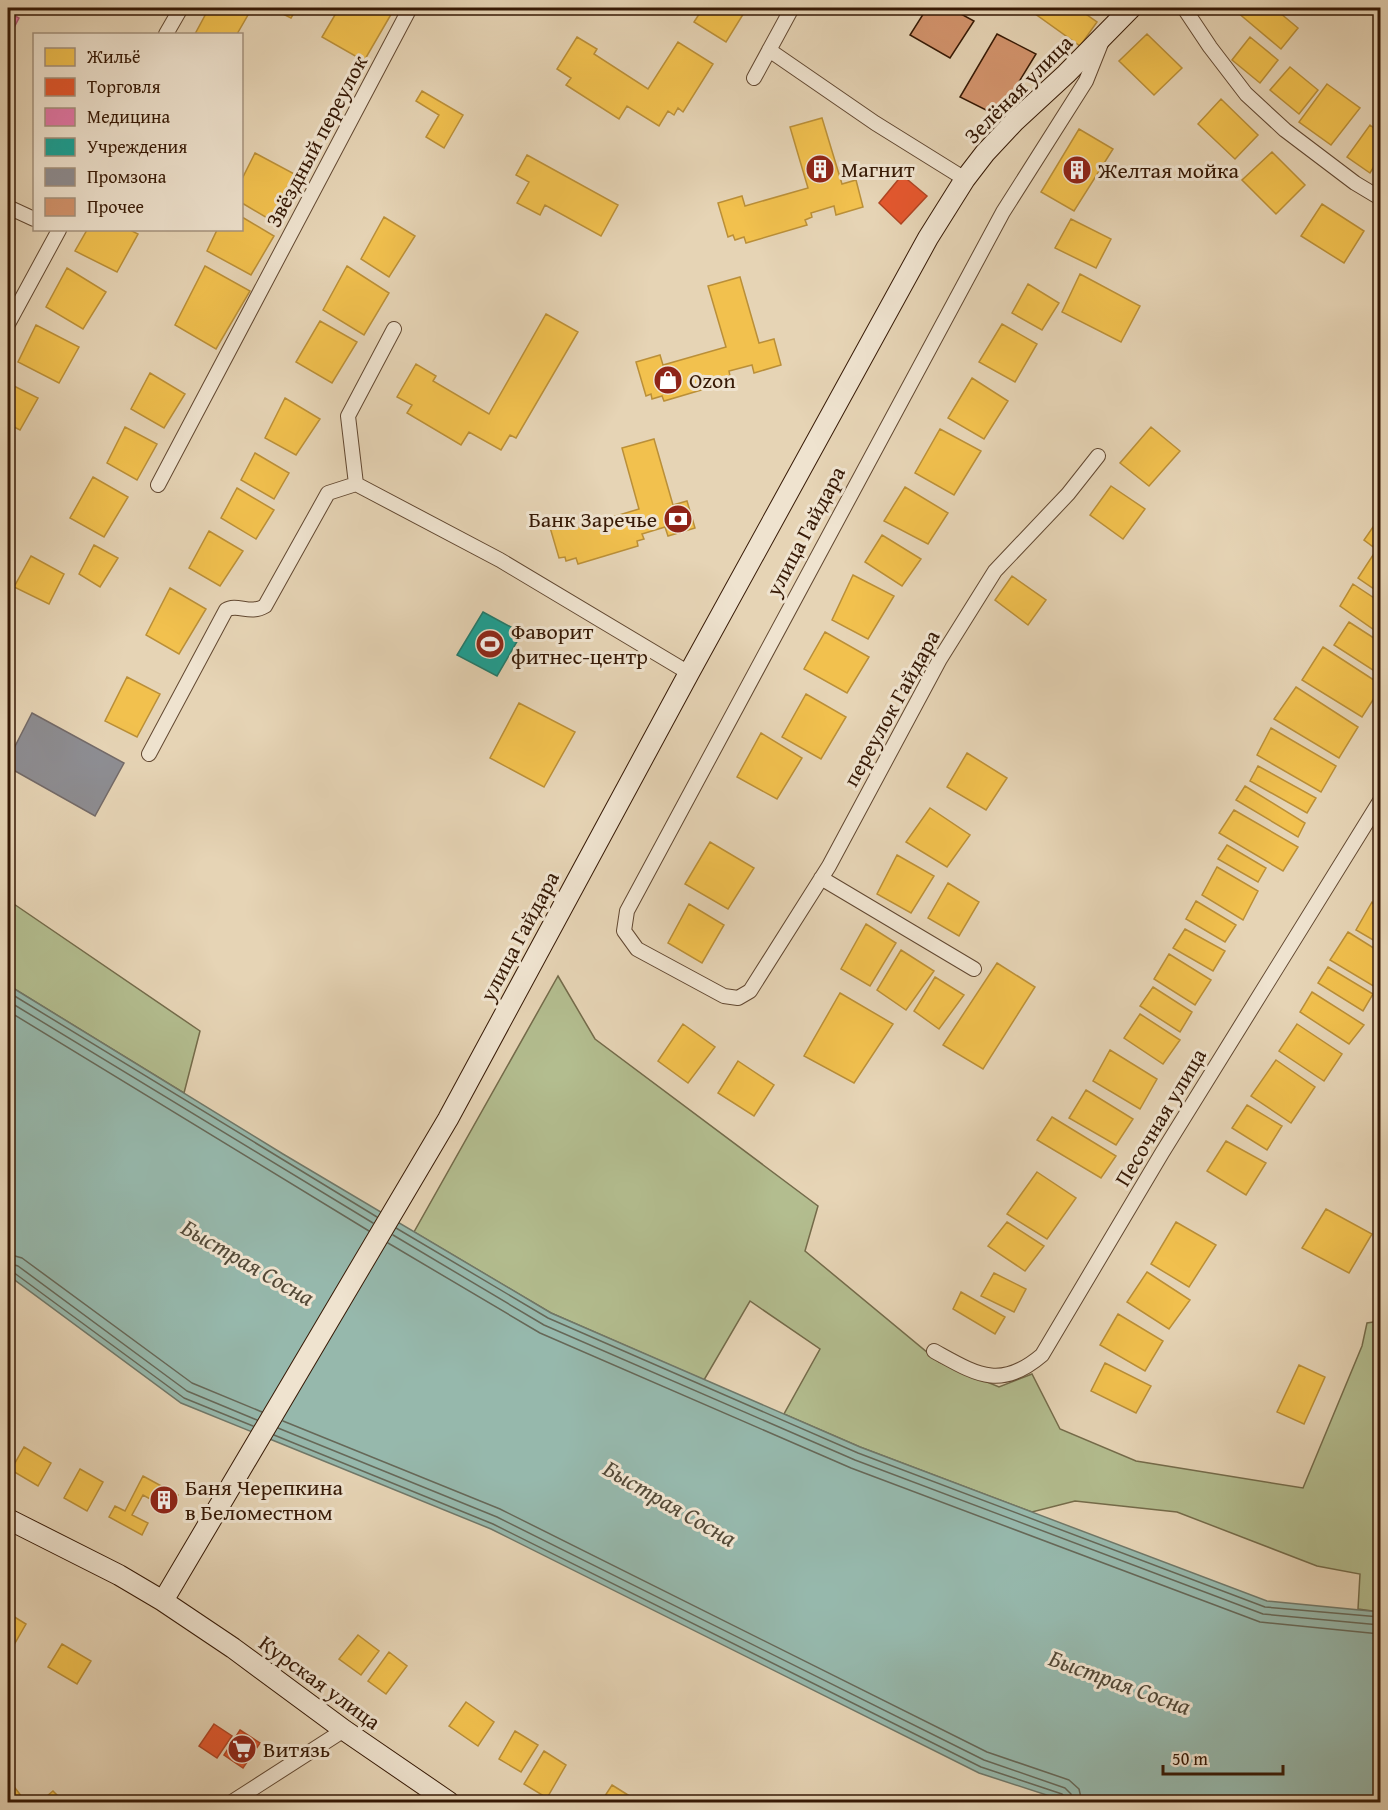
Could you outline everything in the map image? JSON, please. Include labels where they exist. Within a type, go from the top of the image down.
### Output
[{"type":"main road","name":"Зелёная улица","points":[[964,179],[1014,122],[1131,8]]},
{"type":"main road","name":"улица Гайдара","points":[[163,1601],[448,1119],[920,252],[964,179]]},
{"type":"main road","name":"Курская улица","points":[[8,1519],[118,1575],[163,1601],[233,1648],[344,1730],[449,1803]]},
{"type":"street","points":[[167,33],[181,8]]},
{"type":"street","name":"Звёздный переулок","points":[[158,485],[410,8]]},
{"type":"street","points":[[754,78],[792,8]]},
{"type":"street","points":[[1184,8],[1246,94],[1285,130],[1355,183],[1380,198]]},
{"type":"street","name":"улица Гайдара","points":[[742,997],[724,996],[638,948],[629,940],[624,931],[627,911],[1004,212],[1086,81],[1104,36]]},
{"type":"street","points":[[769,50],[875,123],[964,179]]},
{"type":"street","points":[[8,207],[33,219]]},
{"type":"street","points":[[8,324],[57,231]]},
{"type":"street","points":[[356,484],[348,416],[394,329]]},
{"type":"street","name":"переулок Гайдара","points":[[742,997],[757,983],[822,878],[940,659],[995,571],[1068,494],[1098,456]]},
{"type":"street","points":[[149,754],[226,610],[232,607],[254,611],[265,606],[328,493],[356,484],[500,560],[689,673]]},
{"type":"street","name":"Песочная улица","points":[[934,1351],[957,1364],[991,1377],[1018,1372],[1042,1355],[1162,1153],[1380,801]]},
{"type":"street","points":[[822,878],[974,969]]},
{"type":"street","points":[[232,1803],[344,1730]]},
{"type":"green space","points":[[8,900],[200,1031],[184,1093],[8,985]]},
{"type":"green space","points":[[558,976],[595,1039],[818,1206],[805,1251],[939,1362],[999,1387],[1032,1374],[1060,1429],[1136,1461],[1303,1488],[1362,1346],[1367,1323],[1380,1321],[1380,1612],[1358,1609],[1360,1574],[1317,1566],[1177,1512],[1075,1501],[1032,1512],[860,1447],[784,1414],[820,1349],[750,1301],[704,1380],[551,1313],[414,1232]]},
{"type":"water","name":"Быстрая Сосна","points":[[8,985],[283,1154],[551,1313],[860,1447],[1267,1601],[1380,1612],[1380,1802],[1068,1802],[979,1773],[491,1529],[181,1403],[8,1275]]},
{"type":"building: Жильё","points":[[209,8],[252,8],[238,33],[196,33]]},
{"type":"building: Жильё","points":[[271,8],[297,8],[291,18]]},
{"type":"building: Жильё","points":[[339,8],[386,8],[393,11],[364,61],[322,37]]},
{"type":"building: Жильё","points":[[703,8],[747,8],[726,42],[694,22]]},
{"type":"building: Жильё","points":[[1038,8],[1077,8],[1097,22],[1080,46],[1034,13]]},
{"type":"building: Жильё","points":[[1241,8],[1274,8],[1298,28],[1281,49],[1237,12]]},
{"type":"building: Жильё","points":[[1147,34],[1182,68],[1154,95],[1119,61]]},
{"type":"building: Жильё","points":[[577,37],[597,49],[594,54],[648,89],[678,42],[713,64],[683,112],[678,108],[674,115],[668,111],[659,126],[627,106],[619,119],[566,85],[571,78],[557,69]]},
{"type":"building: Жильё","points":[[1250,37],[1278,60],[1260,83],[1232,60]]},
{"type":"building: Жильё","points":[[1290,67],[1318,90],[1299,114],[1270,90]]},
{"type":"building: Жильё","points":[[1327,84],[1360,108],[1331,145],[1299,122]]},
{"type":"building: Жильё","points":[[422,91],[463,115],[444,148],[426,137],[439,115],[416,101]]},
{"type":"building: Жильё","points":[[1221,99],[1258,135],[1235,159],[1198,124]]},
{"type":"building: Жильё","name":"Магнит","points":[[822,118],[842,184],[856,180],[863,207],[836,215],[834,206],[811,213],[812,217],[805,220],[807,225],[746,243],[744,237],[735,240],[733,235],[728,237],[718,203],[742,196],[745,206],[808,188],[790,127]]},
{"type":"building: Жильё","points":[[1370,125],[1380,133],[1380,157],[1370,173],[1347,157]]},
{"type":"building: Жильё","name":"Желтая мойка","points":[[1079,129],[1113,149],[1074,211],[1041,192]]},
{"type":"building: Жильё","points":[[1272,152],[1305,185],[1276,214],[1242,180]]},
{"type":"building: Жильё","points":[[255,153],[300,177],[274,222],[243,204],[243,177]]},
{"type":"building: Жильё","points":[[527,155],[618,205],[601,236],[545,205],[540,215],[517,203],[529,182],[516,175]]},
{"type":"building: Жильё","points":[[1322,204],[1364,231],[1344,263],[1301,236]]},
{"type":"building: Жильё","points":[[384,217],[415,236],[389,277],[361,259]]},
{"type":"building: Жильё","points":[[243,218],[274,236],[251,275],[207,251],[217,231],[243,231]]},
{"type":"building: Жильё","points":[[1071,219],[1111,239],[1096,268],[1055,248]]},
{"type":"building: Жильё","points":[[86,231],[132,231],[138,234],[117,272],[75,251]]},
{"type":"building: Жильё","points":[[205,266],[250,291],[216,349],[175,325]]},
{"type":"building: Жильё","points":[[347,266],[389,293],[364,335],[323,310]]},
{"type":"building: Жильё","points":[[67,268],[106,292],[83,329],[46,307]]},
{"type":"building: Жильё","points":[[1080,274],[1140,306],[1121,342],[1062,312]]},
{"type":"building: Жильё","points":[[740,277],[759,343],[774,339],[781,365],[754,373],[752,365],[729,371],[730,376],[723,378],[725,383],[664,401],[662,396],[652,399],[651,394],[646,396],[636,362],[660,355],[663,365],[726,347],[708,286]]},
{"type":"building: Жильё","points":[[1028,284],[1059,303],[1042,330],[1012,313]]},
{"type":"building: Жильё","points":[[546,314],[578,332],[516,438],[510,435],[501,450],[469,432],[461,445],[407,413],[412,405],[397,397],[416,364],[436,376],[433,381],[489,414]]},
{"type":"building: Жильё","points":[[320,321],[357,342],[332,383],[296,362]]},
{"type":"building: Жильё","points":[[1002,324],[1037,344],[1015,382],[979,362]]},
{"type":"building: Жильё","points":[[36,325],[79,347],[59,383],[18,362]]},
{"type":"building: Жильё","points":[[150,373],[185,394],[164,428],[131,409]]},
{"type":"building: Жильё","points":[[972,378],[1008,401],[984,439],[948,418]]},
{"type":"building: Жильё","points":[[8,383],[38,398],[20,430],[8,424]]},
{"type":"building: Жильё","points":[[285,398],[320,419],[296,455],[265,438]]},
{"type":"building: Жильё","points":[[125,427],[157,444],[137,480],[107,463]]},
{"type":"building: Жильё","points":[[1151,427],[1180,451],[1149,486],[1120,463]]},
{"type":"building: Жильё","points":[[940,429],[981,451],[954,495],[915,473]]},
{"type":"building: Жильё","points":[[654,439],[673,505],[687,501],[695,528],[668,536],[665,527],[642,534],[644,539],[637,541],[638,546],[578,564],[576,558],[566,561],[565,557],[559,558],[549,524],[573,517],[576,528],[639,509],[622,448]]},
{"type":"building: Жильё","points":[[255,453],[289,473],[274,499],[241,480]]},
{"type":"building: Жильё","points":[[93,477],[128,497],[104,537],[70,518]]},
{"type":"building: Жильё","points":[[1111,486],[1145,509],[1123,539],[1090,515]]},
{"type":"building: Жильё","points":[[905,487],[948,513],[928,544],[884,521]]},
{"type":"building: Жильё","points":[[237,488],[274,510],[256,539],[221,518]]},
{"type":"building: Жильё","points":[[1380,517],[1380,552],[1364,540]]},
{"type":"building: Жильё","points":[[209,531],[243,551],[220,586],[189,568]]},
{"type":"building: Жильё","points":[[882,535],[921,559],[902,586],[865,562]]},
{"type":"building: Жильё","points":[[94,545],[118,558],[100,587],[79,574]]},
{"type":"building: Жильё","points":[[1373,555],[1380,560],[1380,593],[1358,578]]},
{"type":"building: Жильё","points":[[31,556],[64,574],[49,604],[14,587]]},
{"type":"building: Жильё","points":[[853,575],[894,596],[868,639],[832,620]]},
{"type":"building: Жильё","points":[[1012,576],[1046,600],[1028,625],[995,600]]},
{"type":"building: Жильё","points":[[1353,584],[1380,602],[1380,634],[1340,606]]},
{"type":"building: Жильё","points":[[170,588],[206,609],[179,654],[146,635]]},
{"type":"building: Жильё","points":[[1349,622],[1380,642],[1379,674],[1334,645]]},
{"type":"building: Жильё","points":[[825,632],[869,657],[847,693],[804,669]]},
{"type":"building: Жильё","points":[[1323,647],[1380,684],[1380,689],[1362,717],[1302,680]]},
{"type":"building: Жильё","points":[[127,677],[160,694],[137,737],[105,721]]},
{"type":"building: Жильё","points":[[1296,687],[1358,727],[1339,758],[1274,719]]},
{"type":"building: Жильё","points":[[806,694],[846,717],[821,759],[782,737]]},
{"type":"building: Жильё","points":[[519,703],[575,732],[544,787],[490,758]]},
{"type":"building: Жильё","points":[[1271,728],[1336,766],[1321,792],[1257,755]]},
{"type":"building: Жильё","points":[[761,733],[802,758],[777,799],[737,777]]},
{"type":"building: Жильё","points":[[967,753],[1007,778],[986,810],[947,787]]},
{"type":"building: Жильё","points":[[1258,766],[1316,798],[1307,813],[1250,781]]},
{"type":"building: Жильё","points":[[1245,786],[1305,823],[1298,837],[1236,800]]},
{"type":"building: Жильё","points":[[930,808],[970,835],[947,867],[906,842]]},
{"type":"building: Жильё","points":[[1234,810],[1298,847],[1283,871],[1219,833]]},
{"type":"building: Жильё","points":[[710,842],[754,868],[728,909],[685,884]]},
{"type":"building: Жильё","points":[[1227,845],[1266,868],[1258,882],[1218,859]]},
{"type":"building: Жильё","points":[[897,855],[934,876],[911,913],[877,894]]},
{"type":"building: Жильё","points":[[1217,867],[1258,891],[1243,920],[1202,895]]},
{"type":"building: Жильё","points":[[948,883],[979,902],[959,936],[928,918]]},
{"type":"building: Жильё","points":[[1196,901],[1236,925],[1225,942],[1186,919]]},
{"type":"building: Жильё","points":[[1372,902],[1380,908],[1380,944],[1356,930]]},
{"type":"building: Жильё","points":[[689,904],[724,925],[702,963],[668,943]]},
{"type":"building: Жильё","points":[[866,924],[896,943],[870,986],[841,969]]},
{"type":"building: Жильё","points":[[1185,929],[1225,951],[1213,971],[1173,948]]},
{"type":"building: Жильё","points":[[1348,932],[1380,952],[1380,990],[1330,960]]},
{"type":"building: Жильё","points":[[901,950],[934,971],[906,1010],[877,990]]},
{"type":"building: Жильё","points":[[1169,954],[1211,980],[1195,1005],[1154,979]]},
{"type":"building: Жильё","points":[[997,963],[1035,987],[983,1069],[943,1045]]},
{"type":"building: Жильё","points":[[1328,967],[1373,994],[1363,1011],[1318,983]]},
{"type":"building: Жильё","points":[[935,977],[964,995],[939,1029],[914,1011]]},
{"type":"building: Жильё","points":[[1153,987],[1192,1012],[1180,1032],[1140,1006]]},
{"type":"building: Жильё","points":[[1312,992],[1364,1025],[1349,1044],[1300,1012]]},
{"type":"building: Жильё","points":[[840,993],[893,1024],[854,1083],[804,1056]]},
{"type":"building: Жильё","points":[[1140,1014],[1180,1040],[1163,1064],[1124,1038]]},
{"type":"building: Жильё","points":[[683,1024],[715,1047],[688,1083],[658,1061]]},
{"type":"building: Жильё","points":[[1297,1024],[1342,1054],[1324,1081],[1279,1051]]},
{"type":"building: Жильё","points":[[1110,1050],[1157,1079],[1140,1109],[1093,1081]]},
{"type":"building: Жильё","points":[[1276,1060],[1315,1087],[1291,1123],[1251,1096]]},
{"type":"building: Жильё","points":[[738,1061],[774,1085],[754,1116],[718,1093]]},
{"type":"building: Жильё","points":[[1086,1090],[1133,1119],[1116,1145],[1069,1118]]},
{"type":"building: Жильё","points":[[1247,1105],[1282,1126],[1267,1150],[1232,1128]]},
{"type":"building: Жильё","points":[[1052,1117],[1116,1156],[1101,1178],[1037,1140]]},
{"type":"building: Жильё","points":[[1226,1141],[1266,1163],[1246,1195],[1207,1171]]},
{"type":"building: Жильё","points":[[1037,1172],[1076,1198],[1047,1239],[1007,1214]]},
{"type":"building: Жильё","points":[[1326,1209],[1372,1234],[1349,1273],[1302,1248]]},
{"type":"building: Жильё","points":[[1007,1222],[1044,1246],[1025,1271],[988,1246]]},
{"type":"building: Жильё","points":[[1176,1222],[1216,1245],[1189,1287],[1151,1264]]},
{"type":"building: Жильё","points":[[1147,1272],[1190,1300],[1169,1329],[1127,1302]]},
{"type":"building: Жильё","points":[[994,1273],[1026,1289],[1014,1312],[981,1296]]},
{"type":"building: Жильё","points":[[961,1292],[1005,1317],[995,1334],[953,1309]]},
{"type":"building: Жильё","points":[[1118,1314],[1163,1341],[1145,1371],[1100,1345]]},
{"type":"building: Жильё","points":[[1105,1363],[1151,1386],[1136,1413],[1091,1391]]},
{"type":"building: Жильё","points":[[1299,1365],[1325,1377],[1304,1424],[1277,1412]]},
{"type":"building: Жильё","points":[[24,1447],[51,1463],[38,1486],[11,1470]]},
{"type":"building: Жильё","points":[[80,1469],[103,1482],[87,1511],[64,1498]]},
{"type":"building: Жильё","name":"Баня Черепкина в Беломестном","points":[[143,1476],[178,1495],[170,1510],[143,1495],[132,1515],[148,1523],[142,1535],[109,1517],[115,1506],[125,1511]]},
{"type":"building: Жильё","points":[[8,1613],[26,1624],[11,1650],[8,1648]]},
{"type":"building: Жильё","points":[[358,1635],[379,1651],[361,1675],[339,1659]]},
{"type":"building: Жильё","points":[[62,1644],[91,1661],[77,1684],[48,1667]]},
{"type":"building: Жильё","points":[[389,1652],[407,1666],[386,1694],[368,1681]]},
{"type":"building: Жильё","points":[[466,1702],[494,1722],[478,1746],[449,1726]]},
{"type":"building: Жильё","points":[[515,1731],[538,1745],[521,1772],[499,1759]]},
{"type":"building: Жильё","points":[[544,1751],[566,1765],[547,1798],[524,1784]]},
{"type":"building: Жильё","points":[[8,1779],[22,1797],[16,1802],[8,1802]]},
{"type":"building: Жильё","points":[[612,1785],[636,1800],[634,1802],[601,1802]]},
{"type":"building: Жильё","points":[[53,1791],[64,1802],[40,1802]]},
{"type":"building: Торговля","points":[[902,175],[927,196],[901,224],[879,203]]},
{"type":"building: Торговля","points":[[214,1724],[232,1736],[217,1758],[199,1746]]},
{"type":"building: Торговля","name":"Витязь","points":[[240,1730],[260,1743],[243,1768],[224,1755]]},
{"type":"building: Медицина","points":[[8,12],[19,18],[8,39]]},
{"type":"building: Учреждения","name":"Фаворит фитнес-центр","points":[[483,612],[522,633],[497,676],[457,655]]},
{"type":"building: Промзона","points":[[32,713],[124,763],[95,816],[8,767],[8,760]]},
{"type":"building: Прочее","points":[[927,8],[950,8],[974,21],[950,58],[910,35]]},
{"type":"building: Прочее","points":[[997,34],[1036,54],[998,116],[960,97]]},
{"type":"place","name":"Магнит","points":[[820,169]]},
{"type":"place","name":"Желтая мойка","points":[[1077,170]]},
{"type":"place","name":"Ozon","points":[[668,380]]},
{"type":"place","name":"Банк Заречье","points":[[678,519]]},
{"type":"place","name":"Фаворит фитнес-центр","points":[[490,644]]},
{"type":"place","name":"Баня Черепкина в Беломестном","points":[[164,1500]]},
{"type":"place","name":"Витязь","points":[[242,1749]]}]
